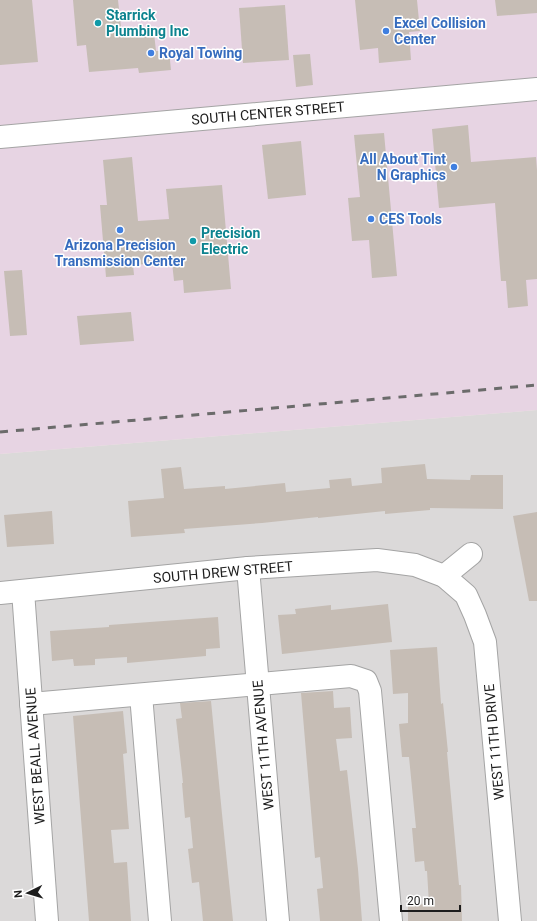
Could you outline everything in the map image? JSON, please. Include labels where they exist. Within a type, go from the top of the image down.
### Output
[{"type":"street","name":"SOUTH CENTER STREET","points":[[0,137],[537,89]]},
{"type":"street","points":[[444,576],[471,554]]},
{"type":"street","name":"SOUTH DREW STREET","points":[[0,593],[248,568],[377,560],[415,565],[444,576]]},
{"type":"street","name":"WEST 11TH AVENUE","points":[[248,568],[278,921]]},
{"type":"street","name":"WEST 11TH DRIVE","points":[[444,576],[466,595],[485,642],[510,921]]},
{"type":"street","name":"WEST BEALL AVENUE","points":[[22,591],[47,921]]},
{"type":"street","points":[[31,704],[351,676],[366,681],[370,691],[391,921]]},
{"type":"street","points":[[141,695],[160,921]]},
{"type":"shaded area","points":[[0,0],[537,0],[537,410],[0,454]]},
{"type":"shaded area","points":[[537,410],[537,921],[0,921],[0,454]]},
{"type":"building","points":[[0,0],[32,0],[38,62],[0,65]]},
{"type":"building","name":"Starrick Plumbing Inc","points":[[73,0],[118,0],[122,36],[154,33],[156,51],[169,50],[171,70],[139,73],[138,68],[89,72],[86,45],[77,46]]},
{"type":"building","name":"Excel Collision Center","points":[[355,0],[417,0],[420,31],[409,32],[411,60],[379,63],[378,48],[360,50]]},
{"type":"building","points":[[495,0],[537,0],[537,13],[497,16]]},
{"type":"building","points":[[285,5],[289,60],[243,63],[239,8]]},
{"type":"building","points":[[310,54],[313,85],[296,87],[293,55]]},
{"type":"building","points":[[468,125],[471,162],[536,157],[537,279],[526,280],[528,306],[508,308],[506,281],[501,281],[495,203],[439,208],[432,129]]},
{"type":"building","name":"CES Tools","points":[[384,133],[397,276],[372,278],[369,240],[352,241],[348,198],[360,197],[354,135]]},
{"type":"building","points":[[301,141],[306,195],[268,199],[262,145]]},
{"type":"building","points":[[132,157],[138,221],[169,219],[166,189],[222,185],[231,289],[184,293],[183,280],[174,281],[172,262],[133,265],[134,275],[106,277],[100,205],[107,205],[103,160]]},
{"type":"building","points":[[22,270],[27,335],[10,336],[4,271]]},
{"type":"building","points":[[131,312],[134,341],[80,345],[77,316]]},
{"type":"building","points":[[425,464],[427,479],[470,480],[471,475],[503,475],[503,509],[430,508],[430,510],[385,514],[385,511],[184,529],[185,533],[131,537],[128,501],[164,498],[161,469],[181,467],[184,489],[225,486],[225,489],[285,483],[286,492],[330,488],[329,480],[351,478],[352,486],[382,483],[381,468]]},
{"type":"building","points":[[52,511],[54,544],[7,547],[4,515]]},
{"type":"building","points":[[537,512],[537,601],[529,601],[513,516]]},
{"type":"building","points":[[388,604],[392,642],[282,654],[278,615],[296,614],[295,609],[331,605],[331,610]]},
{"type":"building","points":[[218,617],[220,648],[206,649],[206,656],[127,663],[127,657],[95,659],[95,665],[74,666],[73,659],[52,661],[50,631]]},
{"type":"building","points":[[437,647],[441,704],[443,703],[448,752],[459,885],[461,885],[462,921],[408,921],[408,905],[429,904],[427,871],[425,871],[424,861],[415,862],[412,828],[416,828],[409,757],[402,757],[399,724],[408,723],[408,693],[393,694],[390,650]]},
{"type":"building","points":[[333,691],[334,708],[350,707],[352,738],[336,739],[340,771],[347,770],[362,921],[320,921],[317,889],[323,888],[320,857],[315,858],[301,693]]},
{"type":"building","points":[[211,701],[233,921],[203,921],[199,882],[192,883],[188,849],[193,848],[190,817],[185,818],[176,719],[182,718],[180,703]]},
{"type":"building","points":[[123,711],[127,753],[123,754],[129,829],[111,830],[114,863],[127,862],[131,921],[89,921],[73,716]]},
{"type":"railway","points":[[0,432],[537,385]]},
{"type":"place","name":"Starrick Plumbing Inc","points":[[98,23]]},
{"type":"place","name":"Excel Collision Center","points":[[386,31]]},
{"type":"place","name":"Royal Towing","points":[[151,53]]},
{"type":"place","name":"All About Tint N Graphics","points":[[454,167]]},
{"type":"place","name":"CES Tools","points":[[371,219]]},
{"type":"place","name":"Arizona Precision Transmission Center","points":[[120,230]]},
{"type":"place","name":"Precision Electric","points":[[193,241]]}]
